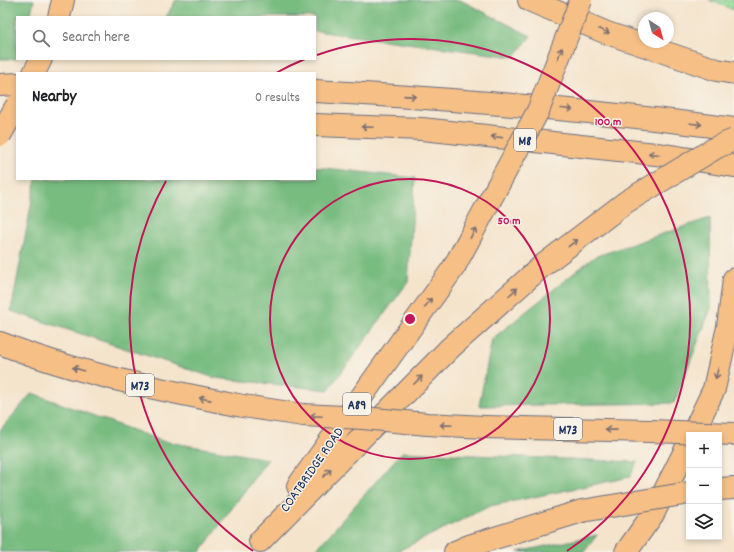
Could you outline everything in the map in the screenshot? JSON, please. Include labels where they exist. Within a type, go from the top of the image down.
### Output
[{"type":"highway","points":[[59,16],[63,0]]},
{"type":"highway","points":[[529,0],[607,33],[717,70],[734,73]]},
{"type":"highway","name":"COATBRIDGE ROAD","points":[[255,546],[454,267],[538,111],[581,0]]},
{"type":"highway","points":[[0,85],[16,84]]},
{"type":"highway","points":[[316,91],[446,99],[582,111],[734,129]]},
{"type":"highway","points":[[0,135],[16,107]]},
{"type":"highway","points":[[0,122],[16,121]]},
{"type":"highway","name":"M8","points":[[316,125],[422,130],[665,155],[734,166]]},
{"type":"highway","points":[[255,546],[450,348],[542,266],[626,202],[718,147],[734,140]]},
{"type":"highway","points":[[693,432],[714,388],[728,327],[734,279]]},
{"type":"highway","name":"M73","points":[[0,343],[38,357],[121,381],[243,406],[303,415],[485,427],[734,434]]},
{"type":"highway","points":[[626,552],[653,514],[686,449]]},
{"type":"highway","points":[[455,552],[469,546],[582,511],[686,494]]},
{"type":"green space","points":[[0,0],[34,0],[30,16],[16,16],[16,59],[0,59]]},
{"type":"green space","points":[[176,0],[460,0],[531,36],[514,57],[316,31],[316,16],[167,16]]},
{"type":"green space","points":[[709,0],[734,0],[734,10]]},
{"type":"green space","points":[[316,167],[415,178],[408,282],[328,390],[215,378],[11,311],[36,180],[316,180]]},
{"type":"green space","points":[[710,218],[711,308],[674,403],[479,406],[492,339],[594,257]]},
{"type":"green space","points":[[32,393],[162,441],[268,459],[200,552],[0,552],[0,430]]},
{"type":"green space","points":[[402,452],[637,462],[630,477],[490,506],[396,552],[314,552]]},
{"type":"green space","points":[[597,535],[584,552],[518,552]]}]
